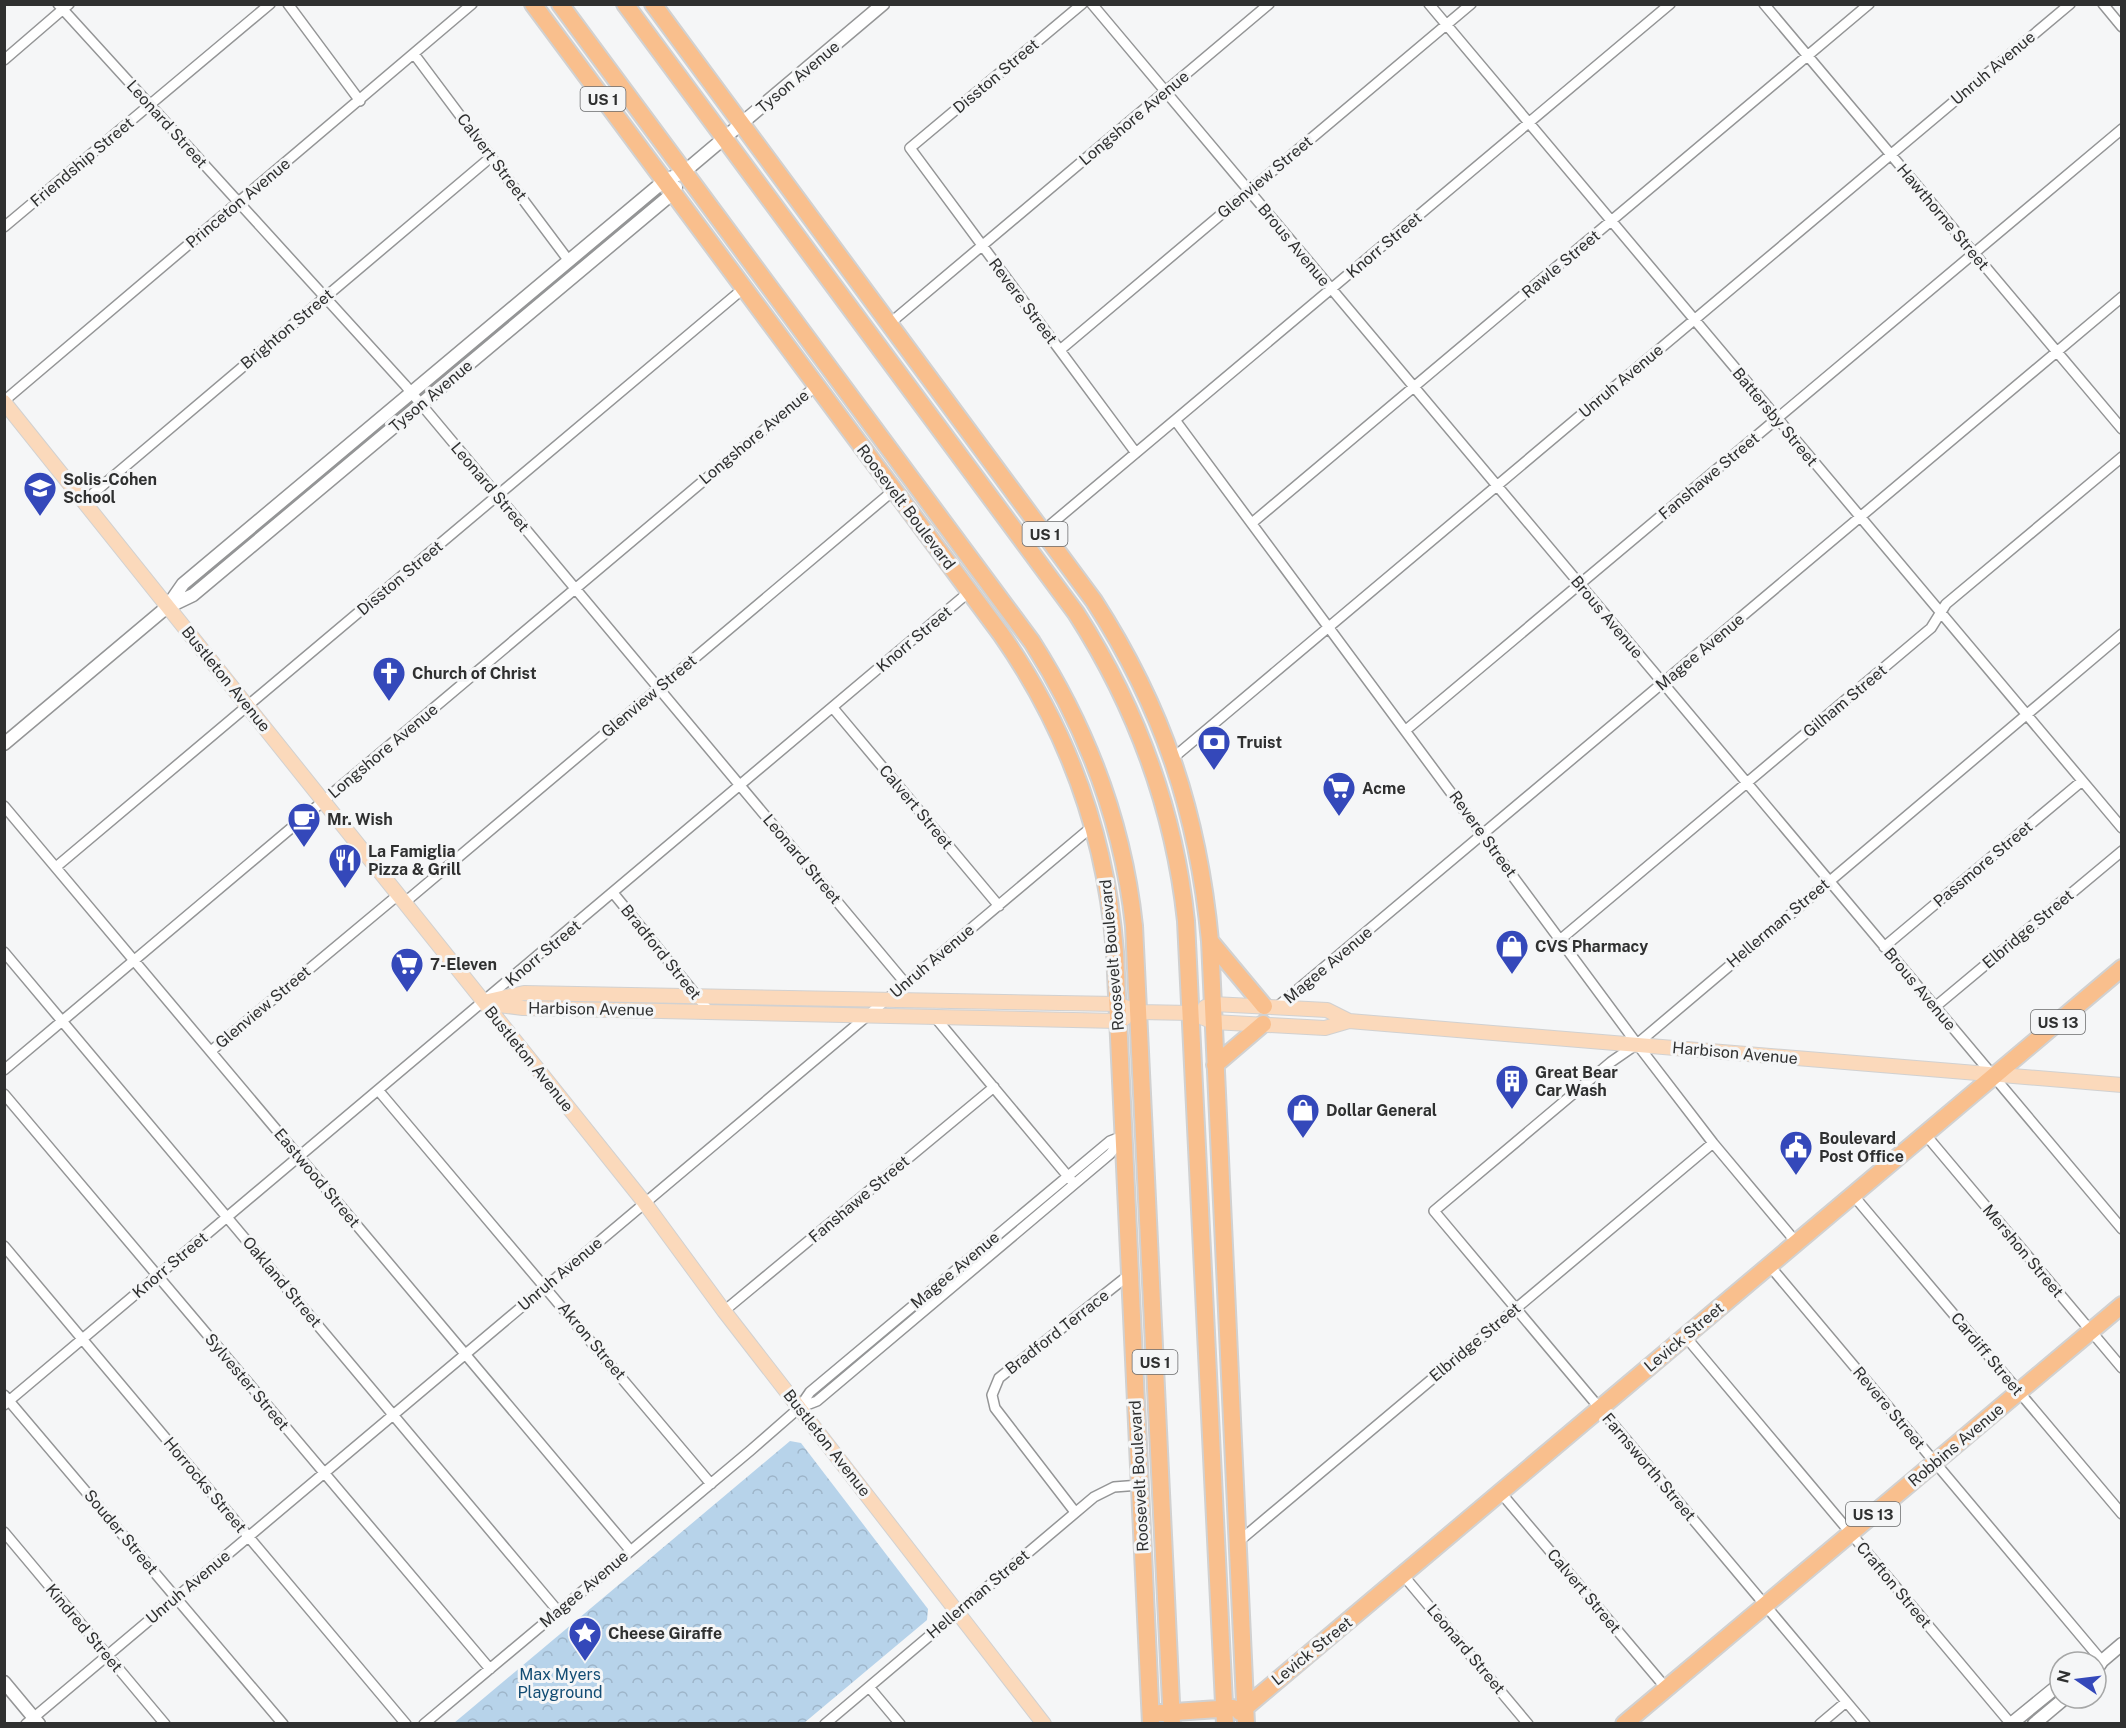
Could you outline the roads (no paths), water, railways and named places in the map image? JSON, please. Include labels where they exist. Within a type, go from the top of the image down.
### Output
[{"type":"highway","name":"Roosevelt Boulevard","points":[[533,4],[1015,654],[1041,696],[1072,760],[1094,825],[1110,904],[1118,1012],[1151,1718]]},
{"type":"highway","points":[[542,4],[611,73]]},
{"type":"highway","name":"Roosevelt Boulevard","points":[[560,4],[1011,612],[1059,686],[1095,760],[1120,840],[1134,926],[1172,1718]]},
{"type":"highway","name":"US 1","points":[[625,4],[1060,591],[1105,660],[1140,731],[1171,827],[1184,895],[1226,1719]]},
{"type":"highway","name":"US 1","points":[[652,4],[1094,601],[1124,649],[1149,698],[1173,758],[1197,846],[1209,941],[1246,1724]]},
{"type":"highway","points":[[1209,941],[1271,1006]]},
{"type":"highway","name":"Levick Street","points":[[1151,1718],[1226,1719],[1245,1706],[1501,1493],[2121,968]]},
{"type":"highway","points":[[1215,1065],[1263,1024]]},
{"type":"highway","points":[[1203,1251],[1220,1158]]},
{"type":"highway","name":"Robbins Avenue","points":[[1624,1724],[2121,1305]]},
{"type":"highway","points":[[1135,1391],[1160,1470]]},
{"type":"highway","points":[[1210,1413],[1236,1504]]},
{"type":"main road","name":"Bustleton Avenue","points":[[4,402],[644,1202],[724,1311],[1044,1724]]},
{"type":"main road","name":"Harbison Avenue","points":[[484,1002],[524,993],[886,1000],[1118,1012]]},
{"type":"main road","name":"Harbison Avenue","points":[[484,1002],[523,1008],[934,1016],[1118,1012],[1191,1013],[1213,1022],[1325,1028],[1349,1021],[2121,1085]]},
{"type":"main road","name":"Harbison Avenue","points":[[1191,1013],[1213,1004],[1271,1006],[1327,1010],[1349,1021]]},
{"type":"street","name":"Friendship Street","points":[[4,227],[270,4]]},
{"type":"street","points":[[288,4],[360,101]]},
{"type":"street","name":"Princeton Avenue","points":[[4,402],[472,4]]},
{"type":"street","name":"Tyson Avenue","points":[[167,607],[193,596],[552,294],[684,172],[884,4]]},
{"type":"street","name":"Disston Street","points":[[910,148],[1082,4]]},
{"type":"street","name":"Brous Avenue","points":[[1092,4],[1995,1076],[2121,1229]]},
{"type":"street","name":"Longshore Avenue","points":[[889,324],[1269,4]]},
{"type":"street","name":"Battersby Street","points":[[1429,4],[2121,828]]},
{"type":"street","name":"Glenview Street","points":[[1060,350],[1471,4]]},
{"type":"street","name":"Knorr Street","points":[[1043,531],[1670,4]]},
{"type":"street","name":"Hawthorne Street","points":[[1764,4],[2121,429]]},
{"type":"street","name":"Rawle Street","points":[[1252,523],[1612,223],[1869,4]]},
{"type":"street","name":"Unruh Avenue","points":[[1173,758],[2070,4]]},
{"type":"street","points":[[2103,4],[2121,27]]},
{"type":"street","name":"Leonard Street","points":[[63,6],[149,106],[326,297],[421,404],[906,984]]},
{"type":"street","points":[[4,60],[63,6]]},
{"type":"street","name":"Calvert Street","points":[[414,54],[569,261]]},
{"type":"street","name":"Fanshawe Street","points":[[1406,730],[2121,129]]},
{"type":"street","name":"Revere Street","points":[[910,148],[1136,453]]},
{"type":"street","name":"Brighton Street","points":[[83,501],[491,157]]},
{"type":"street","name":"Tyson Avenue","points":[[4,744],[167,607],[183,584],[410,392],[569,261],[669,187]]},
{"type":"street","points":[[543,283],[552,294]]},
{"type":"street","name":"Disston Street","points":[[56,867],[744,288]]},
{"type":"street","name":"Magee Avenue","points":[[1271,1006],[1483,834],[2121,297]]},
{"type":"street","name":"Longshore Avenue","points":[[4,1070],[816,386]]},
{"type":"street","name":"Revere Street","points":[[1175,420],[1637,1044],[1713,1143],[1796,1242]]},
{"type":"street","name":"Gilham Street","points":[[1561,939],[1931,628],[1946,604],[2121,457]]},
{"type":"street","name":"Glenview Street","points":[[211,1051],[401,899],[894,490]]},
{"type":"street","name":"Knorr Street","points":[[6,1400],[83,1339],[614,894],[969,592]]},
{"type":"street","name":"Hellerman Street","points":[[1434,1211],[1611,1062],[1637,1044],[2121,634]]},
{"type":"street","name":"Calvert Street","points":[[833,708],[999,906]]},
{"type":"street","name":"Passmore Street","points":[[1884,946],[2082,781]]},
{"type":"street","name":"Eastwood Street","points":[[4,806],[630,1550]]},
{"type":"street","name":"Unruh Avenue","points":[[33,1721],[106,1655],[1094,825]]},
{"type":"street","name":"Elbridge Street","points":[[1935,1007],[2121,851]]},
{"type":"street","name":"Bradford Street","points":[[614,894],[709,1011]]},
{"type":"street","name":"Oakland Street","points":[[4,952],[558,1611]]},
{"type":"street","points":[[934,1016],[1075,1184]]},
{"type":"street","name":"Fanshawe Street","points":[[724,1311],[994,1087]]},
{"type":"street","name":"Akron Street","points":[[378,1090],[711,1484]]},
{"type":"street","name":"Sylvester Street","points":[[4,1094],[490,1669]]},
{"type":"street","name":"Mershon Street","points":[[1925,1134],[2121,1368]]},
{"type":"street","name":"Magee Avenue","points":[[800,1408],[810,1392],[942,1281],[1110,1140],[1124,1136]]},
{"type":"street","name":"Magee Avenue","points":[[424,1724],[800,1408],[816,1401],[949,1290],[1110,1154],[1124,1136]]},
{"type":"street","name":"Elbridge Street","points":[[1238,1542],[1713,1143]]},
{"type":"street","name":"Cardiff Street","points":[[1853,1195],[2121,1514]]},
{"type":"street","name":"Farnsworth Street","points":[[1434,1211],[1865,1724]]},
{"type":"street","name":"Horrocks Street","points":[[4,1246],[406,1724]]},
{"type":"street","name":"Revere Street","points":[[1769,1265],[1935,1462],[2086,1650]]},
{"type":"street","name":"Bradford Terrace","points":[[1075,1512],[995,1408],[993,1389],[999,1378],[1130,1274]]},
{"type":"street","points":[[942,1281],[949,1290]]},
{"type":"street","name":"Crafton Street","points":[[1685,1336],[2011,1724]]},
{"type":"street","name":"Souder Street","points":[[6,1400],[283,1724]]},
{"type":"street","name":"Hellerman Street","points":[[825,1724],[1075,1512],[1107,1489],[1140,1485]]},
{"type":"street","name":"Calvert Street","points":[[1501,1493],[1666,1688]]},
{"type":"street","name":"Kindred Street","points":[[4,1532],[165,1724]]},
{"type":"street","name":"Leonard Street","points":[[1403,1575],[1528,1724]]},
{"type":"street","points":[[2108,1655],[2121,1644]]},
{"type":"street","points":[[4,1682],[33,1721]]},
{"type":"street","points":[[868,1687],[900,1724]]},
{"type":"street","points":[[2011,1724],[2048,1694]]},
{"type":"street","points":[[1820,1724],[1846,1702]]},
{"type":"street","points":[[2034,1724],[2051,1710]]},
{"type":"place","name":"Solis-Cohen School","points":[[40,517]]},
{"type":"place","name":"Church of Christ","points":[[389,702]]},
{"type":"place","name":"Truist","points":[[1214,771]]},
{"type":"place","name":"Acme","points":[[1339,817]]},
{"type":"place","name":"Mr. Wish","points":[[304,848]]},
{"type":"place","name":"La Famiglia Pizza & Grill","points":[[345,889]]},
{"type":"place","name":"CVS Pharmacy","points":[[1512,975]]},
{"type":"place","name":"7-Eleven","points":[[407,993]]},
{"type":"place","name":"Great Bear Car Wash","points":[[1512,1110]]},
{"type":"place","name":"Dollar General","points":[[1303,1139]]},
{"type":"place","name":"Boulevard Post Office","points":[[1796,1176]]},
{"type":"place","name":"Cheese Giraffe","points":[[585,1662]]},
{"type":"park label","name":"Max Myers Playground","points":[[560,1683]]}]
